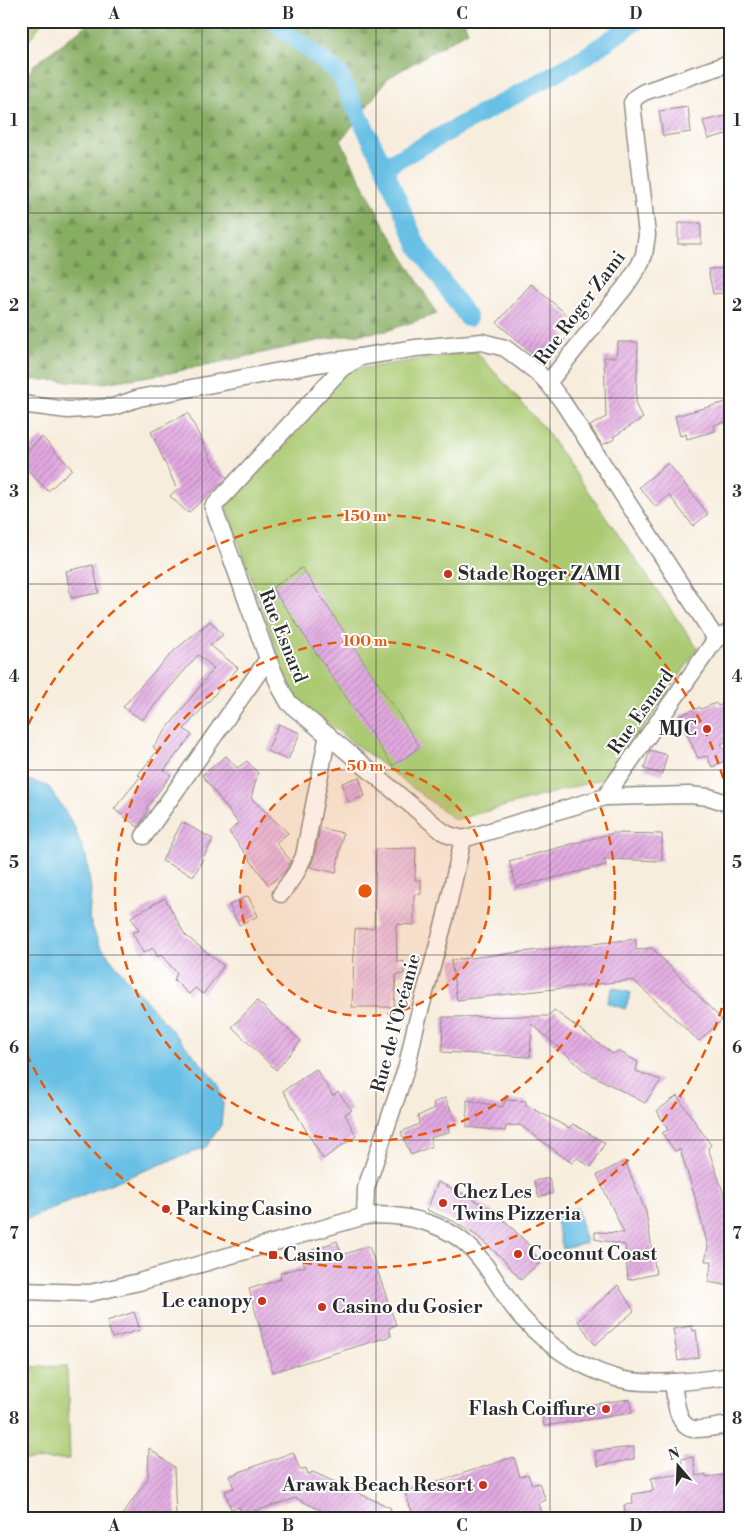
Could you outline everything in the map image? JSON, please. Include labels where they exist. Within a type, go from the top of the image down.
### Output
[{"type":"street","name":"Rue Roger Zami","points":[[723,636],[562,400],[548,383],[625,287],[644,255],[647,235],[632,103],[636,97],[644,92],[730,63]]},
{"type":"street","points":[[21,404],[68,410],[113,407],[139,398],[361,357],[416,348],[482,342],[505,348],[548,383]]},
{"type":"street","name":"Rue Esnard","points":[[361,357],[342,368],[213,507],[268,659],[289,703],[442,831],[449,836],[463,839]]},
{"type":"street","name":"Rue Esnard","points":[[605,797],[723,636]]},
{"type":"street","points":[[144,836],[268,659]]},
{"type":"street","points":[[281,894],[296,873],[304,856],[328,734]]},
{"type":"street","points":[[463,839],[605,797],[689,795],[709,797],[730,804]]},
{"type":"street","name":"Rue de l'Océanie","points":[[365,1216],[366,1188],[407,1066],[415,1029],[445,920],[463,839]]},
{"type":"street","points":[[21,1291],[90,1293],[139,1282],[365,1216],[385,1214],[427,1222],[460,1239],[477,1255],[521,1316],[543,1338],[588,1368],[615,1378],[638,1381],[673,1382],[730,1376]]},
{"type":"street","points":[[673,1382],[678,1414],[685,1426],[693,1429],[730,1425]]},
{"type":"green space","points":[[21,21],[43,21],[21,51]]},
{"type":"green space","points":[[92,21],[464,21],[468,31],[388,78],[341,141],[382,221],[437,314],[386,331],[336,337],[170,373],[103,383],[21,379],[21,85],[34,65]]},
{"type":"green space","name":"Stade Roger ZAMI","points":[[476,351],[544,428],[698,649],[609,777],[455,820],[293,697],[224,499],[345,371]]},
{"type":"green space","points":[[67,1366],[70,1459],[21,1460],[21,1367]]},
{"type":"water","points":[[21,781],[33,781],[49,787],[73,824],[86,857],[91,890],[89,918],[99,944],[125,977],[219,1084],[223,1104],[221,1125],[206,1147],[99,1188],[21,1222]]},
{"type":"water","points":[[613,987],[631,993],[625,1009],[607,1003]]},
{"type":"water","points":[[577,1208],[586,1243],[563,1249],[554,1214]]},
{"type":"building","points":[[688,107],[691,132],[663,136],[659,111]]},
{"type":"building","points":[[730,115],[730,133],[708,139],[703,121]]},
{"type":"building","points":[[678,223],[701,223],[701,244],[678,244]]},
{"type":"building","points":[[730,268],[730,292],[713,294],[708,269]]},
{"type":"building","points":[[531,284],[571,318],[560,330],[567,337],[551,355],[546,350],[539,359],[497,323]]},
{"type":"building","points":[[618,342],[638,342],[636,406],[643,418],[613,437],[615,439],[602,445],[590,426],[606,417],[604,357],[616,357]]},
{"type":"building","points":[[730,401],[730,421],[714,425],[715,431],[687,439],[686,434],[680,436],[675,416]]},
{"type":"building","points":[[188,413],[212,461],[227,478],[188,513],[170,496],[177,489],[151,432]]},
{"type":"building","points":[[42,437],[72,469],[48,491],[21,463],[21,456]]},
{"type":"building","points":[[668,463],[708,514],[693,526],[669,495],[656,507],[639,487]]},
{"type":"building","points":[[93,565],[99,593],[71,598],[66,571]]},
{"type":"building","points":[[302,568],[420,747],[393,766],[272,588]]},
{"type":"building","points":[[210,621],[223,635],[210,645],[238,668],[184,729],[192,735],[164,770],[171,775],[146,808],[148,810],[138,827],[114,809],[141,776],[138,775],[157,751],[153,747],[214,668],[198,655],[142,720],[123,707],[175,650]]},
{"type":"building","name":"MJC","points":[[730,701],[730,740],[721,744],[728,759],[712,767],[707,756],[698,758],[679,716],[700,707],[701,709],[716,703],[718,706]]},
{"type":"building","points":[[279,724],[300,733],[288,760],[267,751]]},
{"type":"building","points":[[650,750],[667,755],[662,774],[644,769]]},
{"type":"building","points":[[226,756],[237,768],[247,761],[258,773],[251,798],[288,833],[276,843],[291,861],[286,870],[269,885],[229,832],[238,823],[202,775]]},
{"type":"building","points":[[359,777],[365,796],[348,802],[342,783]]},
{"type":"building","points":[[182,822],[213,839],[194,876],[162,861]]},
{"type":"building","points":[[320,828],[343,833],[336,873],[310,867],[314,858]]},
{"type":"building","points":[[613,833],[662,834],[662,861],[604,859],[606,865],[517,887],[509,861]]},
{"type":"building","points":[[416,848],[415,880],[421,880],[421,894],[414,895],[414,925],[396,924],[397,962],[404,961],[404,974],[396,975],[394,1007],[352,1007],[355,929],[374,928],[376,849]]},
{"type":"building","points":[[248,896],[258,916],[239,925],[229,905]]},
{"type":"building","points":[[165,898],[185,935],[224,966],[203,994],[195,988],[189,994],[174,980],[177,973],[161,955],[158,957],[153,948],[143,953],[132,932],[139,931],[131,917]]},
{"type":"building","points":[[636,939],[636,950],[652,948],[722,1020],[699,1041],[633,980],[457,1000],[451,960]]},
{"type":"building","points":[[257,1001],[301,1041],[276,1070],[232,1027]]},
{"type":"building","points":[[554,1010],[613,1054],[618,1051],[638,1062],[636,1071],[661,1080],[645,1103],[586,1072],[532,1024],[530,1057],[442,1052],[443,1017],[548,1016]]},
{"type":"building","points":[[316,1069],[333,1096],[338,1092],[352,1110],[345,1114],[356,1136],[323,1159],[283,1091]]},
{"type":"building","points":[[677,1096],[711,1145],[708,1148],[730,1212],[730,1231],[727,1232],[730,1242],[730,1286],[708,1282],[712,1261],[705,1261],[708,1247],[695,1197],[680,1149],[675,1151],[662,1133],[668,1130],[657,1111]]},
{"type":"building","points":[[445,1098],[458,1125],[448,1124],[449,1132],[430,1138],[432,1146],[411,1155],[401,1132],[419,1124],[418,1116],[435,1108],[433,1103]]},
{"type":"building","points":[[467,1100],[503,1107],[505,1100],[526,1101],[526,1105],[569,1128],[573,1124],[605,1143],[591,1167],[577,1158],[572,1163],[520,1125],[506,1126],[505,1131],[467,1127]]},
{"type":"building","points":[[625,1161],[646,1212],[656,1274],[628,1280],[625,1245],[595,1239],[595,1232],[624,1233],[597,1175]]},
{"type":"building","points":[[549,1178],[553,1193],[539,1197],[534,1181]]},
{"type":"building","points":[[438,1182],[472,1198],[505,1221],[527,1243],[540,1262],[521,1280],[503,1259],[477,1236],[453,1221],[427,1210]]},
{"type":"building","name":"Casino du Gosier","points":[[337,1241],[342,1255],[369,1246],[396,1325],[389,1328],[391,1336],[273,1372],[249,1289],[281,1279],[280,1273],[305,1266],[302,1258],[312,1250]]},
{"type":"building","points":[[618,1285],[634,1311],[595,1345],[578,1321]]},
{"type":"building","points":[[134,1312],[140,1330],[112,1338],[107,1321]]},
{"type":"building","points":[[692,1326],[693,1331],[696,1330],[699,1357],[678,1361],[673,1329]]},
{"type":"building","points":[[630,1399],[632,1413],[544,1426],[542,1411]]},
{"type":"building","points":[[634,1447],[634,1459],[598,1466],[595,1451]]},
{"type":"building","points":[[149,1448],[174,1467],[176,1518],[120,1518],[148,1478]]},
{"type":"building","points":[[293,1452],[300,1470],[306,1468],[308,1474],[313,1472],[391,1508],[386,1518],[336,1518],[296,1498],[242,1515],[239,1507],[231,1509],[225,1491],[234,1488],[229,1476]]},
{"type":"building","points":[[514,1457],[520,1477],[528,1474],[532,1485],[539,1483],[546,1500],[538,1503],[543,1518],[414,1518],[405,1492]]},
{"type":"building","points":[[693,1457],[696,1476],[706,1474],[706,1477],[730,1474],[730,1518],[626,1518],[624,1505],[633,1504],[632,1494],[653,1491],[651,1478],[683,1474],[681,1459]]},
{"type":"waterway","points":[[273,21],[339,74],[384,167],[417,245],[468,318]]},
{"type":"waterway","points":[[384,167],[583,58],[637,21]]},
{"type":"place","name":"Stade Roger ZAMI","points":[[448,574]]},
{"type":"place","name":"MJC","points":[[707,729]]},
{"type":"place","name":"Chez Les Twins Pizzeria","points":[[443,1203]]},
{"type":"place","name":"Parking Casino","points":[[166,1209]]},
{"type":"place","name":"Coconut Coast","points":[[518,1254]]},
{"type":"place","name":"Casino","points":[[273,1255]]},
{"type":"place","name":"Le canopy","points":[[262,1301]]},
{"type":"place","name":"Casino du Gosier","points":[[322,1307]]},
{"type":"place","name":"Flash Coiffure","points":[[606,1409]]},
{"type":"place","name":"Arawak Beach Resort","points":[[483,1485]]}]
